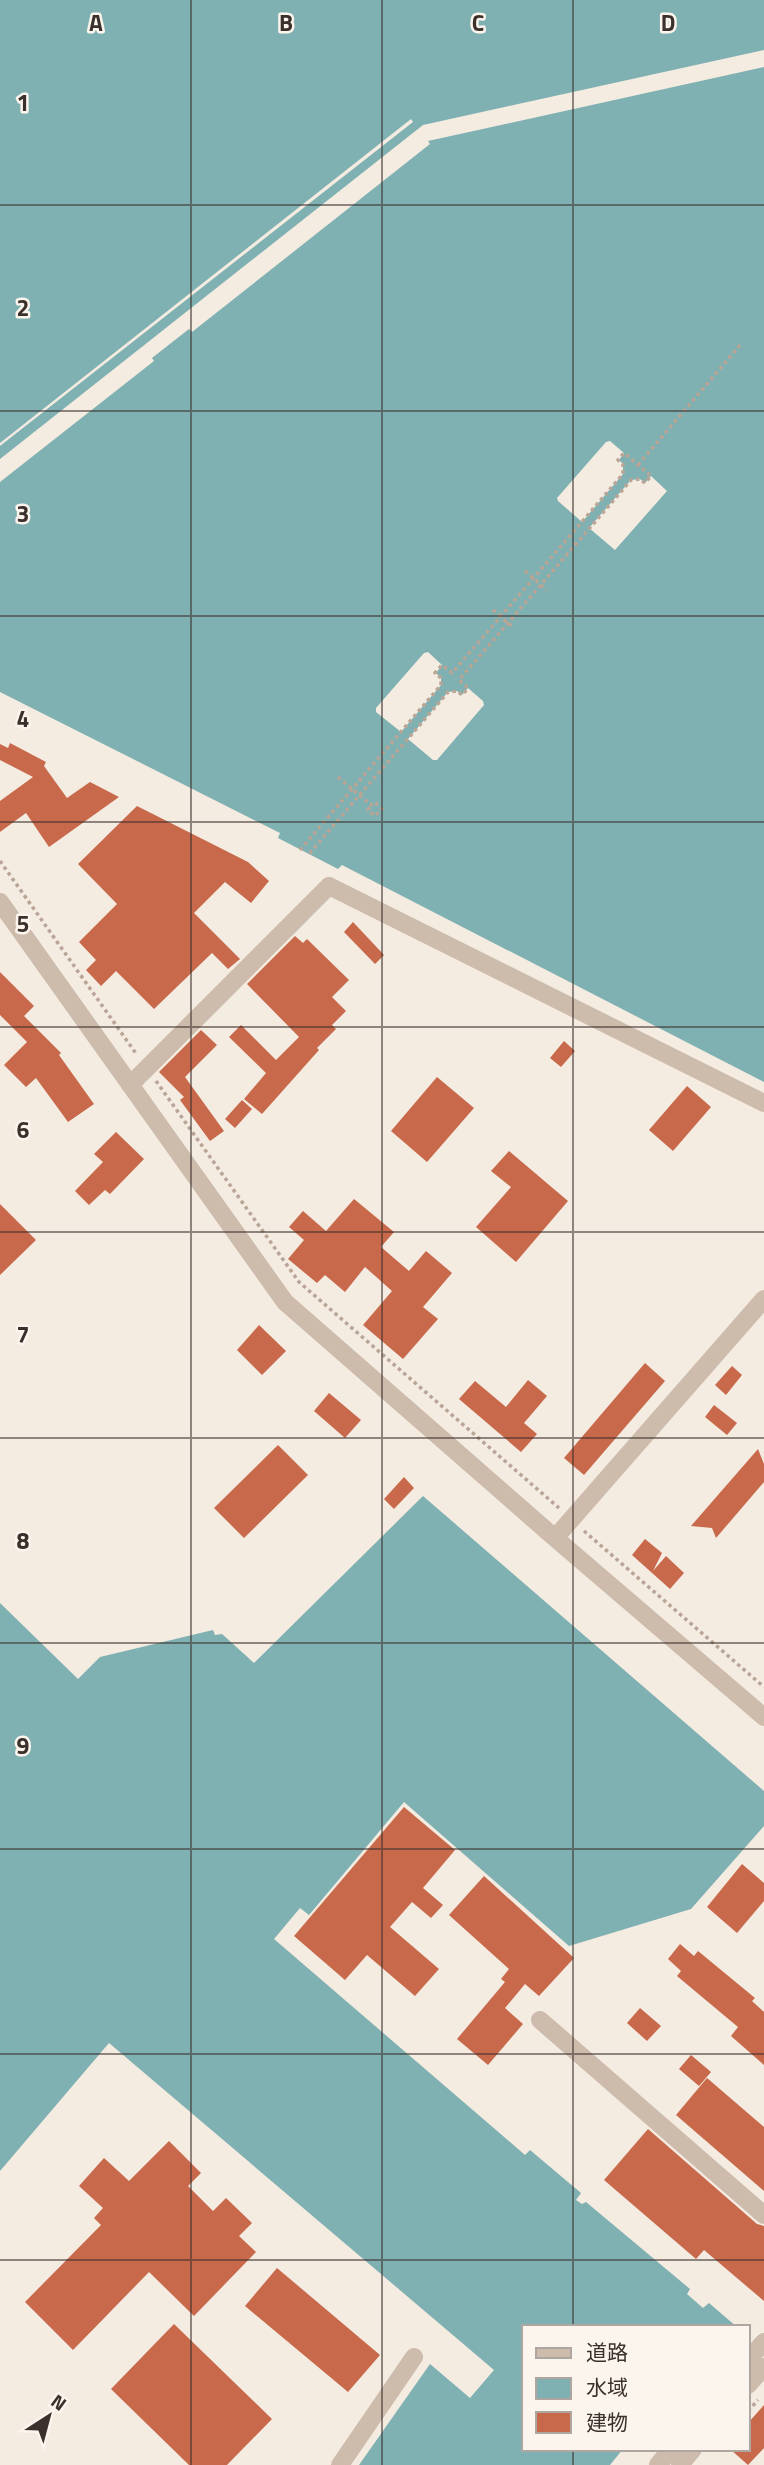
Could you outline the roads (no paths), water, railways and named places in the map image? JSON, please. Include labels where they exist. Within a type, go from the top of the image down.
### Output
[{"type":"street","points":[[130,1086],[330,886],[764,1103]]},
{"type":"street","points":[[0,902],[285,1302],[764,1717]]},
{"type":"street","points":[[555,1538],[764,1299]]},
{"type":"street","points":[[540,2020],[764,2215]]},
{"type":"street","points":[[750,2358],[764,2342]]},
{"type":"street","points":[[340,2465],[414,2357]]},
{"type":"street","points":[[750,2383],[764,2367]]},
{"type":"street","points":[[658,2465],[669,2451]]},
{"type":"street","points":[[680,2465],[692,2451]]},
{"type":"water","points":[[0,0],[764,0],[764,50],[423,125],[0,459]]},
{"type":"water","points":[[764,67],[764,1082],[342,865],[338,869],[278,838],[280,833],[0,692],[0,482],[154,361],[152,358],[189,329],[192,332],[430,144],[428,141]]},
{"type":"water","points":[[423,1496],[764,1791],[764,1826],[691,1909],[569,1946],[404,1802],[309,1915],[300,1908],[274,1939],[525,2155],[530,2150],[581,2193],[576,2200],[582,2204],[586,2202],[690,2289],[687,2294],[703,2308],[709,2303],[735,2325],[522,2325],[522,2451],[621,2451],[610,2465],[359,2465],[430,2364],[470,2398],[494,2370],[109,2043],[0,2171],[0,1603],[78,1679],[100,1657],[213,1630],[215,1635],[222,1634],[254,1663]]}]
